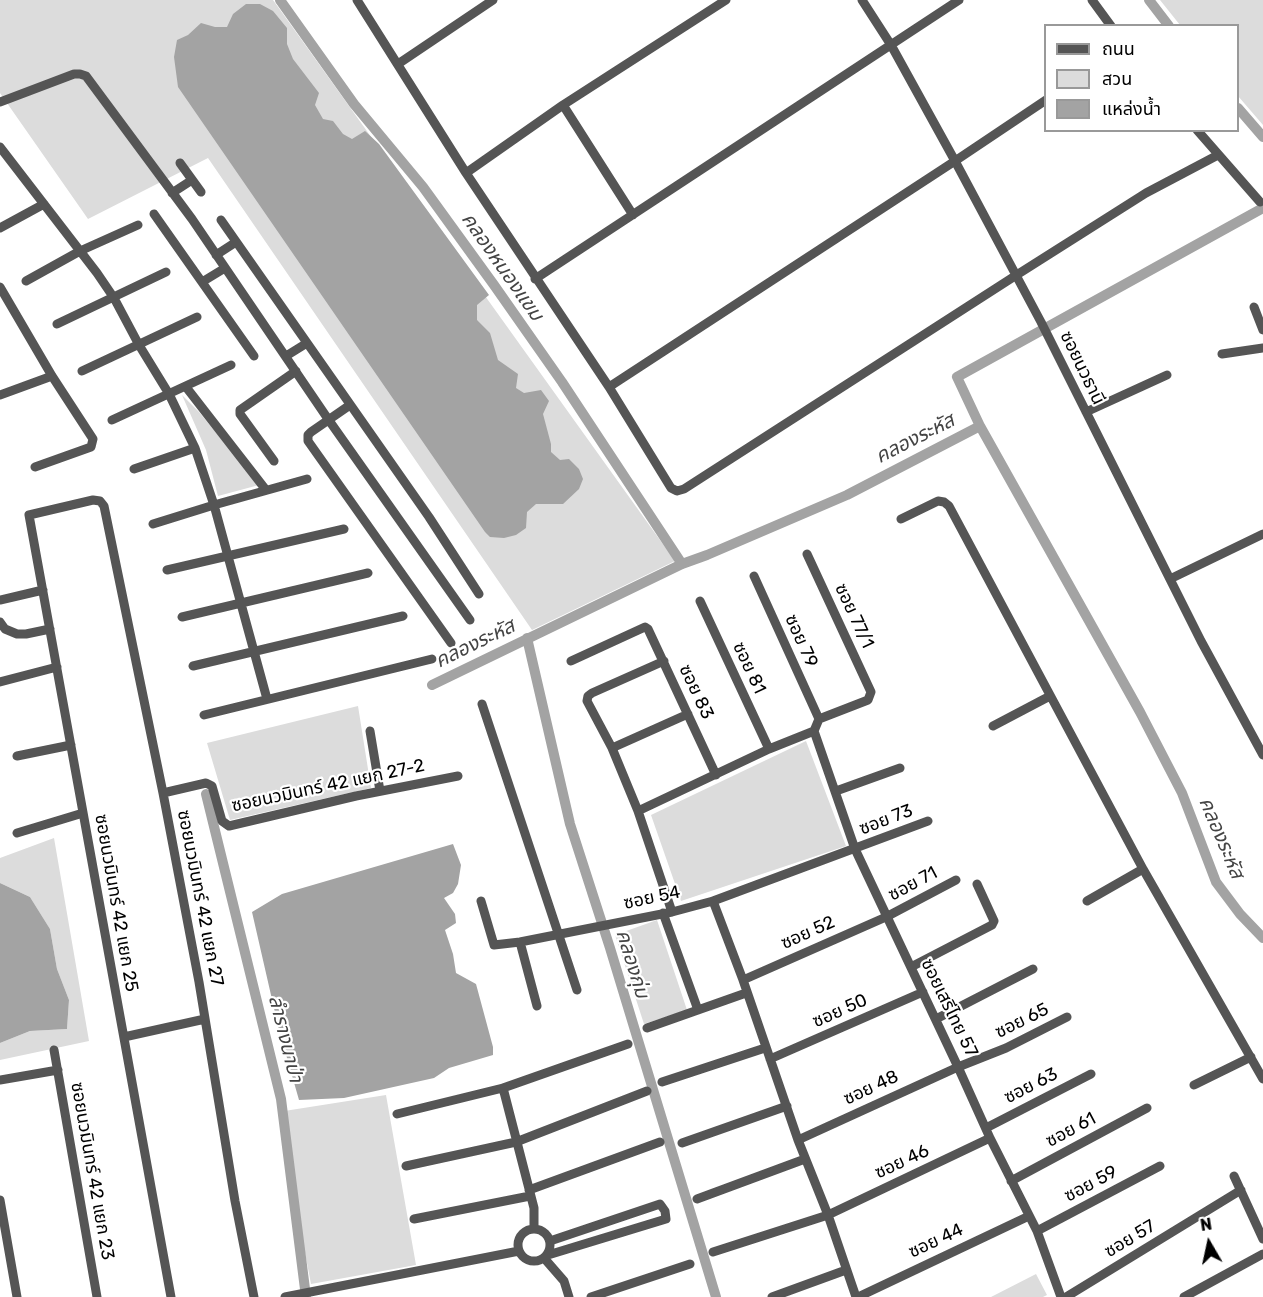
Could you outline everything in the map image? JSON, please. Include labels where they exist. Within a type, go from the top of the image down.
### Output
[{"type":"street","points":[[357,0],[535,279],[609,387],[670,488],[677,491],[684,489],[1146,193],[1218,155]]},
{"type":"street","points":[[398,64],[493,0]]},
{"type":"street","points":[[466,172],[563,105],[726,0]]},
{"type":"street","name":"ซอยนวธานี","points":[[862,0],[891,45],[956,161],[1170,579],[1263,755]]},
{"type":"street","points":[[535,279],[958,0]]},
{"type":"street","points":[[1092,0],[1110,24]]},
{"type":"street","points":[[0,102],[74,74],[86,76],[216,255],[470,620]]},
{"type":"street","points":[[609,387],[1044,101]]},
{"type":"street","points":[[563,105],[633,215]]},
{"type":"street","points":[[1199,132],[1260,202]]},
{"type":"street","points":[[0,147],[4,160],[44,204],[114,298],[169,394],[195,447],[229,556],[267,699]]},
{"type":"street","points":[[180,162],[201,192]]},
{"type":"street","points":[[172,193],[192,180]]},
{"type":"street","points":[[0,228],[44,204]]},
{"type":"street","points":[[154,214],[254,356]]},
{"type":"street","points":[[221,220],[429,517],[479,594]]},
{"type":"street","points":[[26,280],[80,251],[138,225]]},
{"type":"street","points":[[216,255],[236,242]]},
{"type":"street","points":[[202,282],[225,268]]},
{"type":"street","points":[[57,324],[166,272]]},
{"type":"street","points":[[0,287],[93,443],[91,447],[35,467]]},
{"type":"street","points":[[1254,307],[1263,330]]},
{"type":"street","points":[[82,371],[197,317]]},
{"type":"street","points":[[286,356],[308,342]]},
{"type":"street","points":[[1222,354],[1263,348]]},
{"type":"street","points":[[112,420],[231,364]]},
{"type":"street","points":[[274,461],[240,414],[240,410],[296,371]]},
{"type":"street","points":[[1086,412],[1167,375]]},
{"type":"street","points":[[0,395],[52,376]]},
{"type":"street","points":[[186,387],[266,490]]},
{"type":"street","points":[[350,405],[311,432],[308,435],[308,441],[452,643]]},
{"type":"street","points":[[134,469],[195,447]]},
{"type":"street","points":[[153,524],[307,479]]},
{"type":"street","name":"ซอยนวมินทร์ 42 แยก 25","points":[[104,506],[100,501],[93,500],[29,515],[171,1297]]},
{"type":"street","points":[[901,519],[938,501],[949,506],[1143,869],[1263,1079]]},
{"type":"street","name":"ซอยนวมินทร์ 42 แยก 27","points":[[104,506],[163,793],[254,1297]]},
{"type":"street","points":[[167,570],[344,529]]},
{"type":"street","points":[[1170,579],[1263,534]]},
{"type":"street","name":"ซอย 77/1","points":[[807,554],[871,692],[868,700],[819,719]]},
{"type":"street","points":[[182,617],[368,573]]},
{"type":"street","name":"ซอย 79","points":[[754,576],[819,719]]},
{"type":"street","points":[[0,600],[43,590]]},
{"type":"street","name":"ซอย 81","points":[[700,601],[769,749]]},
{"type":"street","points":[[192,666],[403,616]]},
{"type":"street","points":[[0,622],[5,629],[17,634],[50,629]]},
{"type":"street","name":"ซอย 83","points":[[571,661],[642,627],[648,629],[716,775]]},
{"type":"street","points":[[204,715],[432,659]]},
{"type":"street","points":[[664,661],[592,693],[588,696],[587,701],[612,748],[638,811],[698,1010]]},
{"type":"street","points":[[0,682],[57,667]]},
{"type":"street","points":[[993,726],[1050,696]]},
{"type":"street","points":[[482,704],[577,990]]},
{"type":"street","points":[[612,748],[688,714]]},
{"type":"street","points":[[638,811],[769,749],[814,731],[819,719]]},
{"type":"street","points":[[370,731],[380,791]]},
{"type":"street","name":"ซอยเสรีไทย 57","points":[[814,731],[855,849],[924,992],[990,1138],[1037,1231],[1061,1297]]},
{"type":"street","points":[[17,756],[71,745]]},
{"type":"street","points":[[836,791],[900,768]]},
{"type":"street","name":"ซอยนวมินทร์ 42 แยก 27-2","points":[[163,793],[206,783],[212,786],[222,821],[230,826],[380,791],[458,776]]},
{"type":"street","points":[[17,833],[83,813]]},
{"type":"street","name":"ซอย 73","points":[[855,849],[928,821]]},
{"type":"street","name":"ซอย 54","points":[[481,900],[492,943],[497,946],[713,902],[855,849]]},
{"type":"street","points":[[1087,901],[1143,869]]},
{"type":"street","name":"ซอย 71","points":[[886,917],[956,880]]},
{"type":"street","points":[[911,967],[992,925],[994,921],[977,884]]},
{"type":"street","points":[[713,902],[857,1297]]},
{"type":"street","name":"ซอย 52","points":[[743,980],[886,917]]},
{"type":"street","points":[[520,942],[537,1006]]},
{"type":"street","points":[[936,1019],[1033,969]]},
{"type":"street","name":"ซอย 50","points":[[770,1059],[924,992]]},
{"type":"street","points":[[647,1028],[746,993]]},
{"type":"street","name":"ซอย 65","points":[[958,1067],[1006,1048],[1067,1017]]},
{"type":"street","points":[[124,1037],[205,1018]]},
{"type":"street","points":[[397,1114],[503,1088],[628,1044]]},
{"type":"street","points":[[662,1082],[765,1048]]},
{"type":"street","name":"ซอยนวมินทร์ 42 แยก 23","points":[[54,1050],[97,1297]]},
{"type":"street","points":[[1194,1085],[1251,1057]]},
{"type":"street","name":"ซอย 48","points":[[798,1140],[958,1067]]},
{"type":"street","points":[[0,1080],[58,1070]]},
{"type":"street","name":"ซอย 63","points":[[986,1128],[1091,1074]]},
{"type":"street","points":[[503,1088],[534,1208],[534,1229]]},
{"type":"street","points":[[406,1167],[516,1142],[647,1091]]},
{"type":"street","points":[[682,1143],[787,1106]]},
{"type":"street","name":"ซอย 61","points":[[1011,1181],[1147,1108]]},
{"type":"street","name":"ซอย 46","points":[[713,1252],[828,1215],[990,1138]]},
{"type":"street","points":[[414,1219],[530,1192],[660,1142]]},
{"type":"street","points":[[697,1199],[805,1159]]},
{"type":"street","name":"ซอย 59","points":[[1037,1231],[1160,1166]]},
{"type":"street","points":[[1234,1176],[1263,1239]]},
{"type":"street","name":"ซอย 57","points":[[1066,1297],[1241,1190]]},
{"type":"street","points":[[0,1200],[17,1297]]},
{"type":"street","points":[[546,1257],[550,1241],[544,1232],[528,1230],[520,1236],[521,1256],[535,1262],[666,1219],[665,1211],[660,1204],[550,1241]]},
{"type":"street","name":"ซอย 44","points":[[857,1297],[1029,1216]]},
{"type":"street","points":[[288,1296],[519,1251]]},
{"type":"street","points":[[1184,1297],[1202,1293],[1263,1254]]},
{"type":"street","points":[[546,1257],[564,1281],[569,1297]]},
{"type":"street","points":[[591,1297],[690,1264]]},
{"type":"street","points":[[772,1297],[846,1270]]},
{"type":"green space","points":[[0,0],[273,0],[675,561],[532,630],[208,158],[88,219],[0,93]]},
{"type":"green space","points":[[1160,0],[1263,0],[1263,125],[1239,97],[1239,24],[1179,24]]},
{"type":"green space","points":[[182,395],[199,412],[259,485],[218,496],[206,450]]},
{"type":"green space","points":[[358,706],[371,788],[230,820],[207,743]]},
{"type":"green space","points":[[806,741],[846,846],[681,901],[651,815]]},
{"type":"green space","points":[[54,838],[89,1041],[0,1060],[0,1043],[30,1031],[67,1029],[69,1000],[57,969],[50,929],[30,897],[0,883],[0,858]]},
{"type":"green space","points":[[657,920],[687,1010],[644,1024],[615,935]]},
{"type":"green space","points":[[386,1095],[416,1265],[311,1284],[278,1112]]},
{"type":"green space","points":[[1036,1274],[1047,1295],[1043,1297],[991,1297]]},
{"type":"water","points":[[246,4],[260,4],[273,11],[287,28],[287,44],[293,59],[319,93],[315,105],[323,119],[333,121],[343,134],[352,139],[365,131],[379,144],[489,295],[477,305],[477,320],[490,333],[498,360],[518,374],[516,388],[524,393],[541,390],[549,401],[543,414],[551,452],[560,460],[569,459],[579,469],[583,479],[579,489],[563,504],[536,504],[527,512],[526,528],[516,535],[504,538],[490,537],[485,532],[178,87],[174,57],[177,40],[188,35],[201,23],[215,27],[227,27],[233,14]]},
{"type":"water","points":[[453,844],[461,865],[458,884],[453,893],[444,898],[455,914],[456,923],[445,930],[453,954],[456,973],[476,984],[493,1047],[493,1055],[449,1068],[434,1078],[344,1098],[299,1100],[279,1030],[252,912],[282,894]]},
{"type":"water","points":[[0,883],[30,897],[50,929],[57,969],[69,1000],[67,1029],[30,1031],[0,1043]]},
{"type":"waterway","name":"คลองหนองแขม","points":[[280,0],[354,104],[423,187],[494,285],[562,382],[682,564]]},
{"type":"waterway","points":[[1149,0],[1167,24]]},
{"type":"waterway","points":[[1239,109],[1263,137]]},
{"type":"waterway","points":[[980,426],[957,377],[1263,208]]},
{"type":"waterway","name":"คลองระหัส","points":[[432,685],[682,564],[847,495],[980,426],[1140,712],[1182,793],[1216,882],[1240,914],[1263,938]]},
{"type":"waterway","name":"คลองกุ่ม","points":[[527,638],[570,824],[716,1297]]},
{"type":"waterway","name":"ลำรางนาป่า","points":[[206,794],[281,1099],[306,1297]]}]
